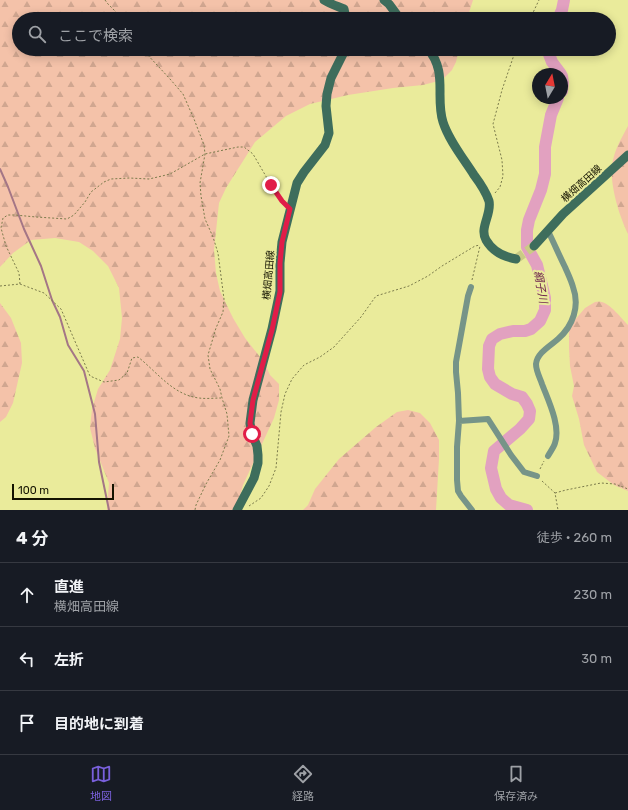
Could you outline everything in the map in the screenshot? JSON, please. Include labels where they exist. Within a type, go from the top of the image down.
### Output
[{"type":"main road","points":[[324,0],[344,9],[345,12]]},
{"type":"main road","points":[[384,0],[395,12]]},
{"type":"main road","name":"横畑高田線","points":[[239,507],[254,478],[258,463],[257,446],[252,434],[250,423],[253,400],[272,330],[280,292],[282,242],[297,183],[323,148],[329,133],[326,106],[327,94],[331,78],[342,56]]},
{"type":"main road","points":[[433,56],[439,69],[443,124],[460,154],[482,186],[489,201],[484,234],[486,240],[492,248],[499,253],[507,257],[516,258]]},
{"type":"main road","name":"横畑高田線","points":[[534,246],[564,214],[628,155]]},
{"type":"street","points":[[548,231],[574,288],[576,300],[571,324],[562,335],[538,357],[536,364],[537,372],[551,408],[557,429],[555,443],[548,456]]},
{"type":"street","points":[[471,287],[456,362],[456,372],[459,421],[457,447],[458,491],[472,510]]},
{"type":"street","points":[[459,421],[488,419],[510,455],[524,472],[537,476]]},
{"type":"path","points":[[106,0],[116,12]]},
{"type":"path","points":[[533,12],[539,0]]},
{"type":"path","points":[[149,56],[183,94],[204,145],[205,154],[200,183],[201,196],[205,219],[218,253],[224,299],[223,312],[216,328],[208,355],[210,369],[220,389],[227,414],[229,436],[220,460],[204,489],[195,510]]},
{"type":"path","points":[[489,201],[500,187],[503,176],[502,160],[493,124],[502,90],[514,56]]},
{"type":"path","points":[[20,284],[19,272],[6,246],[0,228],[3,218],[8,215],[15,215],[67,219],[74,215],[91,192],[104,182],[111,179],[149,179],[162,176],[170,174],[205,154],[238,147],[244,148],[253,154],[271,185],[282,201],[290,209]]},
{"type":"path","points":[[239,507],[248,506],[260,498],[270,486],[276,468],[281,412],[285,394],[292,379],[304,365],[320,357],[334,347],[361,317],[376,296],[409,286],[428,276],[475,246],[481,245],[472,277],[471,287]]},
{"type":"path","points":[[0,286],[20,284],[44,293],[61,309],[90,376],[104,382],[119,380],[127,373],[132,358],[138,357],[165,382],[181,394],[199,398],[222,398]]},
{"type":"path","points":[[548,456],[542,464],[537,476],[555,493],[558,510]]},
{"type":"path","points":[[555,493],[601,483],[615,484],[628,489]]},
{"type":"green space","points":[[0,0],[473,0],[469,12],[12,12],[12,56],[457,56],[452,70],[442,80],[423,85],[348,95],[310,104],[286,116],[255,142],[226,188],[219,203],[214,250],[216,273],[220,291],[233,318],[245,338],[264,362],[270,375],[279,384],[279,400],[274,418],[243,485],[236,510],[107,510],[109,483],[95,448],[90,428],[92,409],[98,389],[110,370],[120,339],[122,318],[119,288],[108,266],[93,251],[79,242],[55,238],[31,240],[13,253],[0,267]]},
{"type":"green space","points":[[628,126],[628,234],[615,198],[612,168],[619,142]]},
{"type":"green space","points":[[595,302],[608,305],[628,325],[628,491],[614,485],[597,472],[584,445],[579,419],[572,396],[574,386],[570,366],[569,327],[585,308]]},
{"type":"green space","points":[[0,303],[11,318],[21,343],[22,363],[13,403],[6,417],[0,422]]},
{"type":"green space","points":[[408,410],[420,413],[430,423],[439,440],[436,510],[303,510],[308,505],[315,489],[339,459],[376,427],[397,412]]},
{"type":"waterway","name":"綱子川","points":[[561,12],[564,0]]},
{"type":"waterway","name":"綱子川","points":[[550,56],[556,68]]},
{"type":"waterway","name":"綱子川","points":[[527,510],[509,505],[501,498],[496,489],[491,468],[494,451],[520,429],[529,419],[530,411],[522,397],[512,394],[495,384],[490,377],[488,369],[489,346],[492,339],[500,334],[531,329],[540,321],[545,310],[545,298],[537,265],[527,247],[527,230],[545,174],[545,147],[551,115],[556,104]]},
{"type":"waterway","points":[[0,169],[24,229],[41,266],[52,300],[60,317],[68,345],[84,371],[95,414],[99,462],[109,510]]},
{"type":"tunnel","points":[[516,259],[534,246]]},
{"type":"route","points":[[252,434],[250,423],[253,400],[272,330],[280,292],[282,242],[290,209],[282,201],[271,185]]}]
